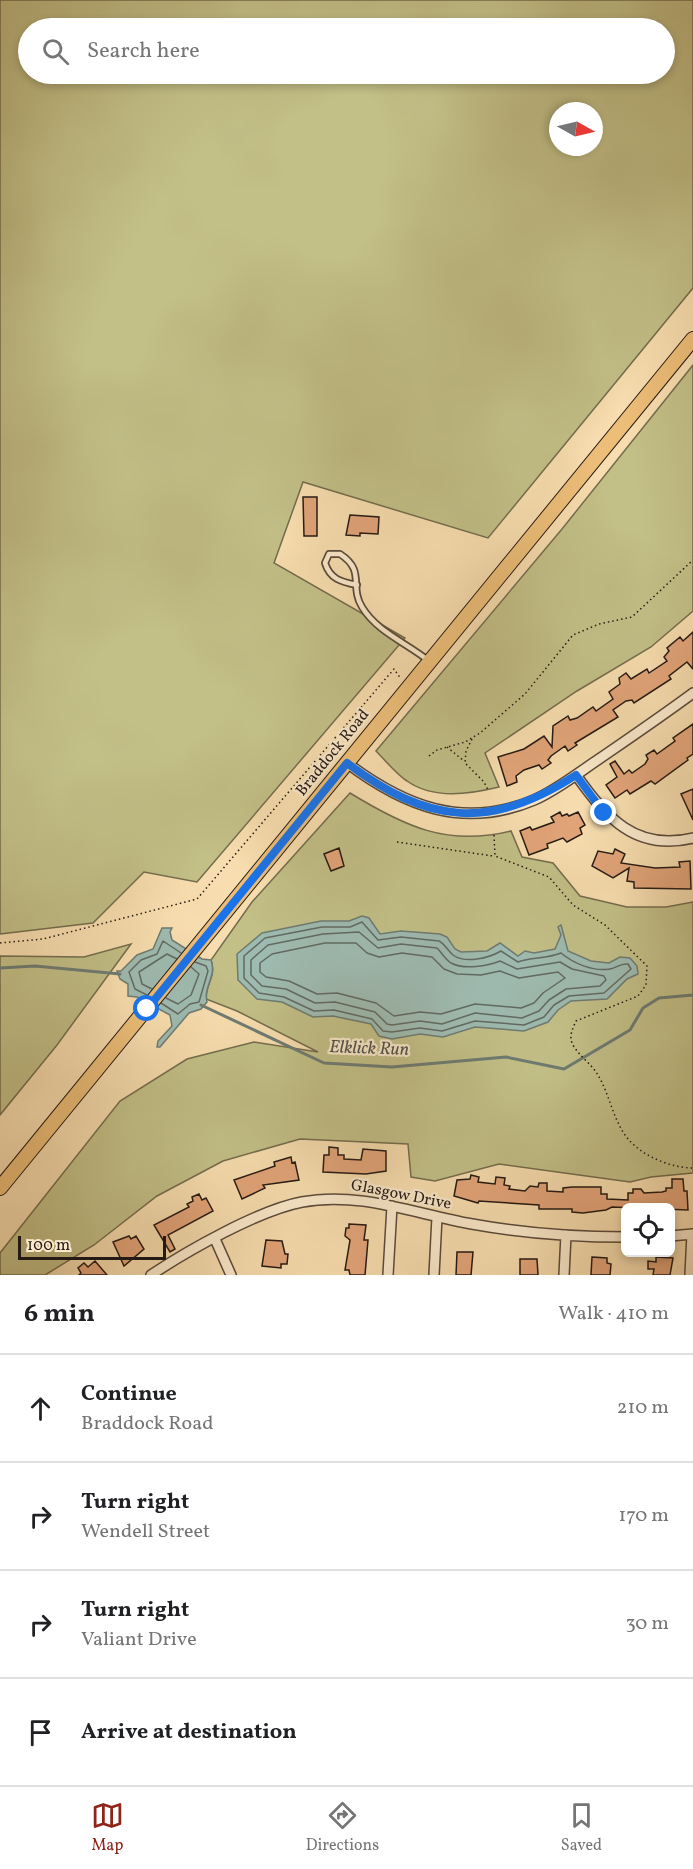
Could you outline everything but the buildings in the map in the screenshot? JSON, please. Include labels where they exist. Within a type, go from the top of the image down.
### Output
[{"type":"main road","name":"Braddock Road","points":[[0,1188],[693,339]]},
{"type":"street","points":[[347,763],[394,795],[434,810],[477,813],[514,807],[551,791],[693,693]]},
{"type":"street","points":[[576,775],[604,813],[625,829],[654,840],[693,838]]},
{"type":"street","name":"Glasgow Drive","points":[[151,1275],[260,1216],[302,1202],[348,1199],[521,1231],[621,1237]]},
{"type":"street","points":[[388,1275],[392,1206]]},
{"type":"street","points":[[434,1275],[437,1217]]},
{"type":"street","points":[[675,1236],[692,1234],[690,1275]]},
{"type":"street","points":[[564,1275],[566,1235]]},
{"type":"street","points":[[215,1239],[231,1275]]},
{"type":"lane","points":[[357,585],[341,582],[329,574],[325,562],[329,554],[340,554],[352,563],[357,572],[357,585],[357,595],[363,608],[376,623],[429,661]]},
{"type":"path","points":[[429,756],[434,751],[472,738],[525,694],[573,635],[599,624],[632,617],[693,560]]},
{"type":"path","points":[[0,943],[43,939],[197,899],[393,669],[407,687]]},
{"type":"path","points":[[465,763],[466,751],[472,738]]},
{"type":"path","points":[[446,747],[465,763],[488,790]]},
{"type":"path","points":[[494,835],[495,856]]},
{"type":"path","points":[[397,842],[495,856],[549,877],[573,905],[605,925],[646,966],[646,985],[638,996],[576,1021],[571,1033],[573,1043],[596,1071],[622,1131],[635,1147],[672,1165],[693,1168]]},
{"type":"shaded area","points":[[0,0],[693,0],[693,288],[488,538],[303,482],[274,563],[405,638],[197,882],[144,872],[93,923],[0,934]]},
{"type":"shaded area","points":[[693,365],[693,611],[651,647],[577,691],[485,753],[499,787],[452,794],[429,791],[407,781],[376,751],[562,529]]},
{"type":"shaded area","points":[[350,793],[408,824],[446,835],[488,835],[511,831],[522,857],[553,863],[580,896],[627,907],[666,907],[693,902],[693,1173],[651,1177],[630,1182],[499,1164],[435,1181],[411,1177],[408,1144],[300,1139],[223,1161],[157,1196],[94,1245],[45,1275],[0,1275],[0,1253],[120,1101],[187,1059],[254,1042],[318,1052],[237,1011],[206,999],[206,994],[213,971],[211,960],[252,902]]},
{"type":"shaded area","points":[[131,944],[57,1045],[0,1115],[0,956],[84,957]]},
{"type":"water","points":[[362,916],[369,918],[380,934],[401,931],[440,934],[447,937],[455,949],[461,952],[487,951],[500,943],[518,956],[525,951],[534,953],[555,949],[561,935],[558,927],[561,925],[568,951],[591,961],[609,963],[620,957],[630,958],[637,966],[638,974],[627,979],[607,999],[571,1001],[558,1010],[548,1022],[524,1031],[475,1027],[443,1037],[420,1034],[392,1039],[379,1036],[371,1024],[333,1016],[313,1017],[282,1002],[257,999],[238,980],[237,954],[262,933],[321,921],[349,921]]},
{"type":"water","points":[[162,928],[172,928],[170,932],[172,940],[202,959],[211,960],[212,971],[207,1002],[201,1009],[189,1013],[160,1047],[157,1047],[158,1041],[172,1026],[170,1015],[137,997],[128,996],[128,984],[120,979],[117,971],[121,971],[137,955],[153,949]]},
{"type":"waterway","name":"Elklick Run","points":[[0,968],[35,966],[120,974]]},
{"type":"waterway","name":"Elklick Run","points":[[201,1005],[324,1063],[392,1067],[506,1057],[564,1069],[630,1030],[643,1008],[659,998],[693,995]]},
{"type":"route","points":[[147,1009],[347,763],[376,785],[394,795],[434,810],[456,813],[477,813],[514,807],[534,800],[576,775],[604,813]]}]
